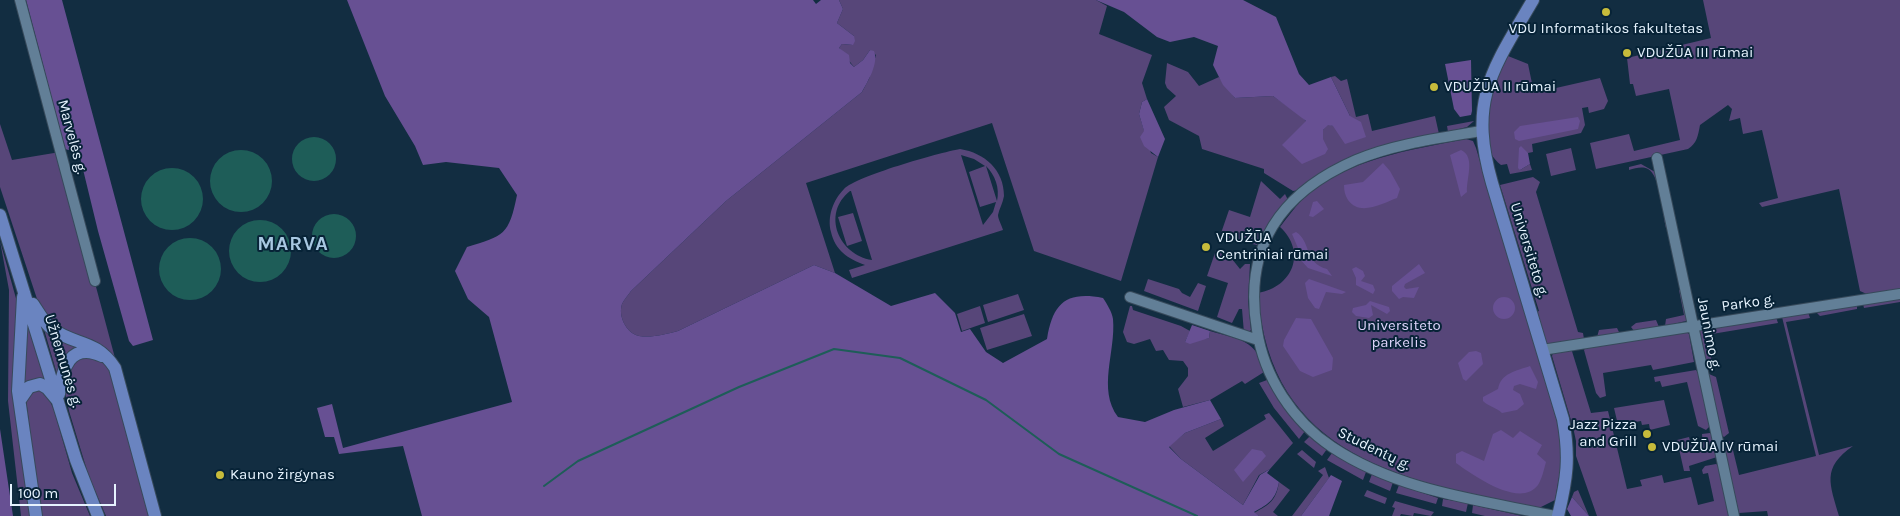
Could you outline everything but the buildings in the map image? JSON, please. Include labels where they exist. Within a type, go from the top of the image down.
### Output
[{"type":"main road","name":"Universiteto g.","points":[[1533,0],[1492,75],[1483,103],[1481,131],[1490,177],[1563,419],[1568,448],[1568,471],[1556,516]]},
{"type":"main road","name":"Užnemunės g.","points":[[0,215],[76,460],[98,516]]},
{"type":"main road","points":[[24,289],[43,320],[51,328],[92,345],[110,361],[120,380],[155,516]]},
{"type":"main road","points":[[24,289],[18,380],[36,516]]},
{"type":"main road","points":[[58,402],[62,371],[68,360],[81,353],[88,352],[110,361]]},
{"type":"main road","points":[[20,400],[29,387],[40,384],[47,388],[58,402]]},
{"type":"street","name":"Marvelės g.","points":[[20,0],[95,281]]},
{"type":"street","name":"Studentų g.","points":[[1481,131],[1404,147],[1358,160],[1320,180],[1296,199],[1270,230],[1257,262],[1254,294],[1258,340],[1270,373],[1288,403],[1311,430],[1332,447],[1372,468],[1405,482],[1442,492],[1556,516]]},
{"type":"street","name":"Jaunimo g.","points":[[1657,158],[1734,516]]},
{"type":"street","name":"Parko g.","points":[[1542,350],[1900,294]]},
{"type":"street","points":[[1130,297],[1258,340]]},
{"type":"green space","points":[[839,0],[1096,0],[1107,6],[1099,34],[1152,55],[1142,83],[1147,99],[1142,102],[1139,114],[1151,153],[1158,157],[1121,281],[1034,251],[992,123],[806,183],[835,273],[814,265],[678,331],[659,335],[639,336],[630,331],[622,319],[621,309],[623,302],[631,291],[726,201],[862,92],[869,79],[876,55],[870,50],[863,60],[854,67],[839,48],[842,44],[852,45],[854,36],[837,23],[843,9]]},
{"type":"green space","points":[[1703,0],[1900,0],[1900,290],[1869,295],[1860,291],[1839,189],[1762,207],[1759,203],[1778,198],[1762,130],[1743,134],[1740,118],[1729,121],[1732,109],[1728,105],[1700,125],[1697,139],[1688,149],[1596,169],[1590,143],[1629,134],[1634,151],[1680,140],[1669,89],[1636,96],[1633,84],[1630,84],[1627,58],[1711,38]]},
{"type":"green space","points":[[1508,56],[1528,64],[1534,93],[1600,78],[1608,101],[1604,109],[1589,113],[1588,107],[1582,108],[1585,125],[1581,133],[1532,144],[1533,152],[1524,152],[1520,170],[1530,164],[1532,170],[1510,174],[1507,164],[1501,165],[1491,154],[1486,141],[1485,127],[1491,96]]},
{"type":"green space","points":[[1167,63],[1188,72],[1199,86],[1219,77],[1235,98],[1273,96],[1300,115],[1323,139],[1323,130],[1328,124],[1333,126],[1350,116],[1331,77],[1335,76],[1341,81],[1347,79],[1356,117],[1368,114],[1372,131],[1435,116],[1439,134],[1359,154],[1339,163],[1299,190],[1293,191],[1264,173],[1264,169],[1202,149],[1199,136],[1169,120],[1164,107],[1176,96],[1167,88],[1165,83]]},
{"type":"green space","points":[[1474,121],[1467,127],[1448,132],[1447,126]]},
{"type":"green space","points":[[0,124],[12,160],[60,152],[115,358],[106,348],[93,340],[58,329],[39,305],[0,187]]},
{"type":"green space","name":"Universiteto parkelis","points":[[1466,139],[1473,141],[1476,148],[1558,425],[1562,460],[1555,500],[1539,508],[1440,486],[1394,472],[1352,452],[1316,426],[1288,392],[1268,349],[1258,293],[1280,284],[1292,267],[1293,247],[1280,227],[1299,203],[1319,186],[1358,166],[1401,152]]},
{"type":"green space","points":[[1571,148],[1576,170],[1551,176],[1546,154]]},
{"type":"green space","points":[[960,149],[977,154],[997,171],[1001,178],[1004,196],[998,215],[1003,230],[852,278],[849,270],[865,265],[843,253],[833,238],[830,215],[840,193],[852,184],[865,178]],"holes":[[[961,155],[974,159],[985,166],[969,172],[980,207],[996,202],[993,212],[983,225]],[[986,166],[996,182],[998,191],[997,201]],[[851,191],[872,260],[860,257],[843,242],[836,222],[841,200]]]},
{"type":"green space","points":[[1641,164],[1655,172],[1668,226],[1666,228],[1658,187],[1652,173],[1648,169],[1643,168],[1629,170],[1629,167]]},
{"type":"green space","points":[[1533,177],[1540,182],[1536,192],[1578,332],[1583,333],[1584,339],[1548,345],[1545,342],[1536,312],[1539,311],[1500,185]]},
{"type":"green space","points":[[1261,181],[1280,199],[1285,194],[1288,200],[1264,231],[1257,245],[1252,244],[1250,237],[1236,240],[1220,236],[1229,210],[1250,217]]},
{"type":"green space","points":[[853,213],[862,241],[847,246],[838,217]]},
{"type":"green space","points":[[0,241],[17,302],[31,516],[21,516],[8,401],[9,290]]},
{"type":"green space","points":[[1216,250],[1232,259],[1240,269],[1245,264],[1250,264],[1248,301],[1251,330],[1248,333],[1244,333],[1242,309],[1239,309],[1232,323],[1217,317],[1228,283],[1207,276]]},
{"type":"green space","points":[[1148,279],[1179,289],[1190,297],[1198,283],[1206,286],[1198,311],[1144,291]]},
{"type":"green space","points":[[1679,290],[1681,290],[1686,321],[1665,326],[1666,319],[1684,315]]},
{"type":"green space","points":[[1018,294],[1024,310],[988,322],[983,305]]},
{"type":"green space","points":[[1900,298],[1900,302],[1864,308],[1863,304]]},
{"type":"green space","points":[[1857,304],[1857,309],[1820,316],[1817,313]]},
{"type":"green space","points":[[980,306],[985,323],[962,331],[957,314]]},
{"type":"green space","points":[[1130,306],[1132,306],[1133,310],[1181,326],[1190,331],[1185,342],[1209,338],[1210,331],[1245,342],[1257,353],[1264,372],[1245,384],[1242,381],[1210,400],[1183,407],[1178,389],[1188,376],[1188,368],[1183,361],[1169,360],[1163,350],[1156,351],[1150,339],[1134,344],[1127,342],[1123,332]]},
{"type":"green space","points":[[1808,312],[1810,318],[1786,322],[1819,455],[1853,446],[1843,454],[1832,469],[1831,486],[1839,516],[1768,516],[1767,511],[1739,513],[1723,445],[1725,441],[1731,442],[1739,475],[1816,456],[1782,317]]},
{"type":"green space","points":[[1024,314],[1032,336],[987,350],[980,328]]},
{"type":"green space","points":[[1776,317],[1778,323],[1706,335],[1713,366],[1706,370],[1699,331]]},
{"type":"green space","points":[[1656,320],[1659,327],[1635,332],[1631,327],[1636,323]]},
{"type":"green space","points":[[27,326],[29,330],[46,384],[21,383]]},
{"type":"green space","points":[[43,326],[84,346],[57,374]]},
{"type":"green space","points":[[1617,328],[1620,334],[1597,337],[1599,330]]},
{"type":"green space","points":[[1685,331],[1689,334],[1694,362],[1653,370],[1651,365],[1603,373],[1606,396],[1600,398],[1596,393],[1584,350],[1586,347]]},
{"type":"green space","points":[[1571,348],[1591,413],[1608,411],[1627,489],[1642,486],[1640,480],[1662,475],[1664,483],[1691,477],[1698,505],[1714,501],[1708,473],[1703,474],[1702,470],[1705,466],[1716,464],[1720,466],[1732,516],[1597,516],[1576,456],[1576,441],[1573,427],[1552,356],[1553,353]]},
{"type":"green space","points":[[89,356],[104,363],[110,370],[151,516],[106,516],[89,477],[69,411],[63,381],[74,361]]},
{"type":"green space","points":[[1696,370],[1699,374],[1710,426],[1706,430],[1698,426],[1687,382],[1662,387],[1660,381],[1655,382],[1654,377]]},
{"type":"green space","points":[[1709,374],[1716,377],[1729,433],[1724,437],[1721,435],[1707,376]]},
{"type":"green space","points":[[1267,380],[1285,409],[1305,431],[1299,439],[1274,408],[1259,383]]},
{"type":"green space","points":[[36,389],[42,390],[48,397],[54,410],[72,473],[90,516],[41,516],[26,399]]},
{"type":"green space","points":[[1664,400],[1670,425],[1650,430],[1649,424],[1642,425],[1641,421],[1618,425],[1614,408]]},
{"type":"green space","points":[[1269,413],[1293,443],[1270,469],[1259,475],[1243,505],[1181,459],[1169,446],[1185,433],[1221,419],[1224,426],[1205,438],[1213,451],[1266,419],[1264,415]]},
{"type":"green space","points":[[1710,433],[1713,435],[1717,457],[1689,466],[1690,471],[1684,471],[1677,440],[1689,437],[1693,452],[1703,450],[1702,434]]},
{"type":"green space","points":[[1310,436],[1327,449],[1322,456],[1304,442]]},
{"type":"green space","points":[[1302,450],[1316,462],[1314,468],[1297,454]]},
{"type":"green space","points":[[1332,453],[1366,472],[1363,480],[1327,460]]},
{"type":"green space","points":[[1325,467],[1329,478],[1301,516],[1292,516],[1323,475],[1318,471]]},
{"type":"green space","points":[[1372,474],[1393,482],[1390,491],[1369,482]]},
{"type":"green space","points":[[1279,482],[1290,490],[1273,512],[1278,516],[1259,516],[1254,513],[1274,498]]},
{"type":"green space","points":[[1399,485],[1438,498],[1436,504],[1396,493]]},
{"type":"green space","points":[[1367,490],[1387,498],[1385,504],[1364,496]]},
{"type":"green space","points":[[1578,490],[1589,516],[1572,497],[1574,492]]},
{"type":"green space","points":[[1443,499],[1468,503],[1466,512],[1442,506]]},
{"type":"green space","points":[[1395,501],[1434,512],[1431,516],[1414,513],[1413,516],[1401,514],[1400,516],[1392,516],[1395,508],[1392,507]]},
{"type":"green space","points":[[1473,505],[1522,516],[1485,516],[1472,513]]},
{"type":"shaded area","points":[[26,0],[62,0],[153,340],[133,346],[129,341],[98,231],[79,153],[65,149]]},
{"type":"shaded area","points":[[347,0],[813,0],[816,4],[821,0],[839,0],[843,9],[837,23],[854,36],[855,41],[853,45],[842,44],[839,48],[849,55],[850,63],[854,67],[863,60],[870,50],[874,51],[874,66],[862,92],[726,201],[631,291],[623,302],[621,309],[622,319],[627,328],[639,336],[659,335],[678,331],[814,265],[835,273],[891,306],[935,293],[955,313],[961,332],[970,329],[986,352],[1003,363],[1047,339],[1053,316],[1063,302],[1079,296],[1103,298],[1113,319],[1108,382],[1112,406],[1118,417],[1145,422],[1174,410],[1210,400],[1221,419],[1185,433],[1169,447],[1181,459],[1243,505],[1260,475],[1270,469],[1267,473],[1279,482],[1274,497],[1254,512],[1259,516],[422,516],[403,446],[339,454],[334,437],[325,437],[317,408],[332,404],[343,448],[512,402],[489,317],[468,299],[455,271],[467,247],[489,240],[503,232],[511,218],[517,195],[499,168],[446,162],[423,165],[415,146],[385,96]]},
{"type":"shaded area","points":[[1096,0],[1243,0],[1276,17],[1299,74],[1309,85],[1331,77],[1350,116],[1361,122],[1366,137],[1345,144],[1333,126],[1328,125],[1323,130],[1323,139],[1328,149],[1325,154],[1302,164],[1282,145],[1306,121],[1273,96],[1235,98],[1223,85],[1213,65],[1218,46],[1194,37],[1170,42],[1157,37],[1124,12]]},
{"type":"shaded area","points":[[1471,60],[1472,111],[1471,115],[1460,117],[1454,109],[1445,64]]},
{"type":"shaded area","points":[[1147,99],[1165,139],[1158,157],[1144,146],[1140,137],[1144,131],[1139,114],[1142,102]]},
{"type":"shaded area","points":[[1578,117],[1580,121],[1578,129],[1519,141],[1515,139],[1514,132],[1520,126]]},
{"type":"shaded area","points":[[314,137],[326,141],[332,147],[336,159],[332,171],[326,177],[314,181],[302,177],[296,171],[292,159],[296,147],[302,141]]},
{"type":"shaded area","points":[[1521,146],[1528,153],[1530,164],[1520,170],[1518,168],[1519,148]]},
{"type":"shaded area","points":[[241,150],[258,155],[263,159],[267,164],[272,181],[267,198],[263,203],[258,207],[241,212],[224,207],[219,203],[215,198],[210,181],[215,164],[219,159],[224,155]]},
{"type":"shaded area","points":[[1461,150],[1466,153],[1469,169],[1467,192],[1461,197],[1450,155]]},
{"type":"shaded area","points":[[1383,163],[1400,189],[1397,198],[1372,207],[1359,208],[1353,205],[1346,196],[1344,185],[1363,182]]},
{"type":"shaded area","points":[[172,168],[189,173],[194,177],[198,182],[203,199],[198,216],[194,221],[189,225],[172,230],[155,225],[150,221],[146,216],[141,199],[146,182],[150,177],[155,173]]},
{"type":"shaded area","points":[[1317,201],[1324,209],[1313,217],[1309,216],[1313,202]]},
{"type":"shaded area","points":[[334,214],[346,218],[352,224],[356,236],[352,248],[346,254],[334,258],[322,254],[316,248],[312,236],[316,224],[322,218]]},
{"type":"shaded area","points":[[260,220],[272,222],[282,229],[289,239],[291,251],[289,263],[282,273],[272,280],[260,282],[248,280],[238,273],[231,263],[229,251],[231,239],[238,229],[248,222]]},
{"type":"shaded area","points":[[1296,232],[1301,236],[1315,262],[1327,269],[1332,276],[1308,268],[1298,257],[1298,248],[1292,234]]},
{"type":"shaded area","points":[[190,238],[207,243],[212,247],[216,252],[221,269],[216,286],[212,291],[207,295],[190,300],[173,295],[168,291],[164,286],[159,269],[164,252],[168,247],[173,243]]},
{"type":"shaded area","points":[[1419,264],[1425,273],[1405,284],[1404,287],[1406,289],[1419,287],[1414,298],[1403,297],[1399,299],[1392,291],[1392,286]]},
{"type":"shaded area","points":[[1356,267],[1363,271],[1365,276],[1361,281],[1373,285],[1375,290],[1373,294],[1356,285],[1356,278],[1352,269]]},
{"type":"shaded area","points":[[1309,279],[1346,292],[1342,294],[1326,292],[1319,309],[1315,308],[1308,298],[1305,283]]},
{"type":"shaded area","points":[[1504,297],[1512,300],[1515,308],[1512,316],[1504,319],[1496,316],[1493,308],[1496,300]]},
{"type":"shaded area","points":[[1370,301],[1389,307],[1390,311],[1387,314],[1371,305],[1373,315],[1369,318],[1356,316],[1352,312],[1353,308],[1366,305]]},
{"type":"shaded area","points":[[1296,318],[1311,319],[1333,358],[1332,370],[1313,377],[1300,371],[1283,346],[1284,340]]},
{"type":"shaded area","points":[[1192,325],[1210,331],[1209,338],[1190,344],[1185,342]]},
{"type":"shaded area","points":[[1476,351],[1481,353],[1483,364],[1466,381],[1463,379],[1458,363],[1469,352]]},
{"type":"shaded area","points":[[1530,366],[1538,382],[1536,389],[1520,384],[1514,386],[1513,390],[1520,394],[1524,404],[1517,410],[1502,413],[1483,401],[1483,397],[1498,389],[1502,379],[1506,376]]},
{"type":"shaded area","points":[[0,429],[13,516],[0,516]]},
{"type":"shaded area","points":[[1501,430],[1513,438],[1520,431],[1542,445],[1537,454],[1546,462],[1543,474],[1538,485],[1530,491],[1520,493],[1509,492],[1497,488],[1456,463],[1456,454],[1462,451],[1484,461],[1493,434]]},
{"type":"shaded area","points":[[1252,449],[1262,451],[1266,456],[1243,482],[1234,470]]},
{"type":"shaded area","points":[[1331,475],[1342,481],[1329,516],[1301,516]]},
{"type":"shaded area","points":[[1572,497],[1589,516],[1571,516],[1567,509]]},
{"type":"waterway","points":[[544,486],[578,461],[739,387],[834,349],[900,358],[986,400],[1059,454],[1197,516]]},
{"type":"place","name":"VDU Informatikos fakultetas","points":[[1606,12]]},
{"type":"place","name":"VDUŽŪA III rūmai","points":[[1627,53]]},
{"type":"place","name":"VDUŽŪA II rūmai","points":[[1434,87]]},
{"type":"place","name":"VDUŽŪA Centriniai rūmai","points":[[1206,247]]},
{"type":"place","name":"Jazz Pizza and Grill","points":[[1647,434]]},
{"type":"place","name":"VDUŽŪA IV rūmai","points":[[1652,447]]},
{"type":"place","name":"Kauno žirgynas","points":[[220,475]]},
{"type":"district","name":"MARVA","points":[[293,244]]}]
